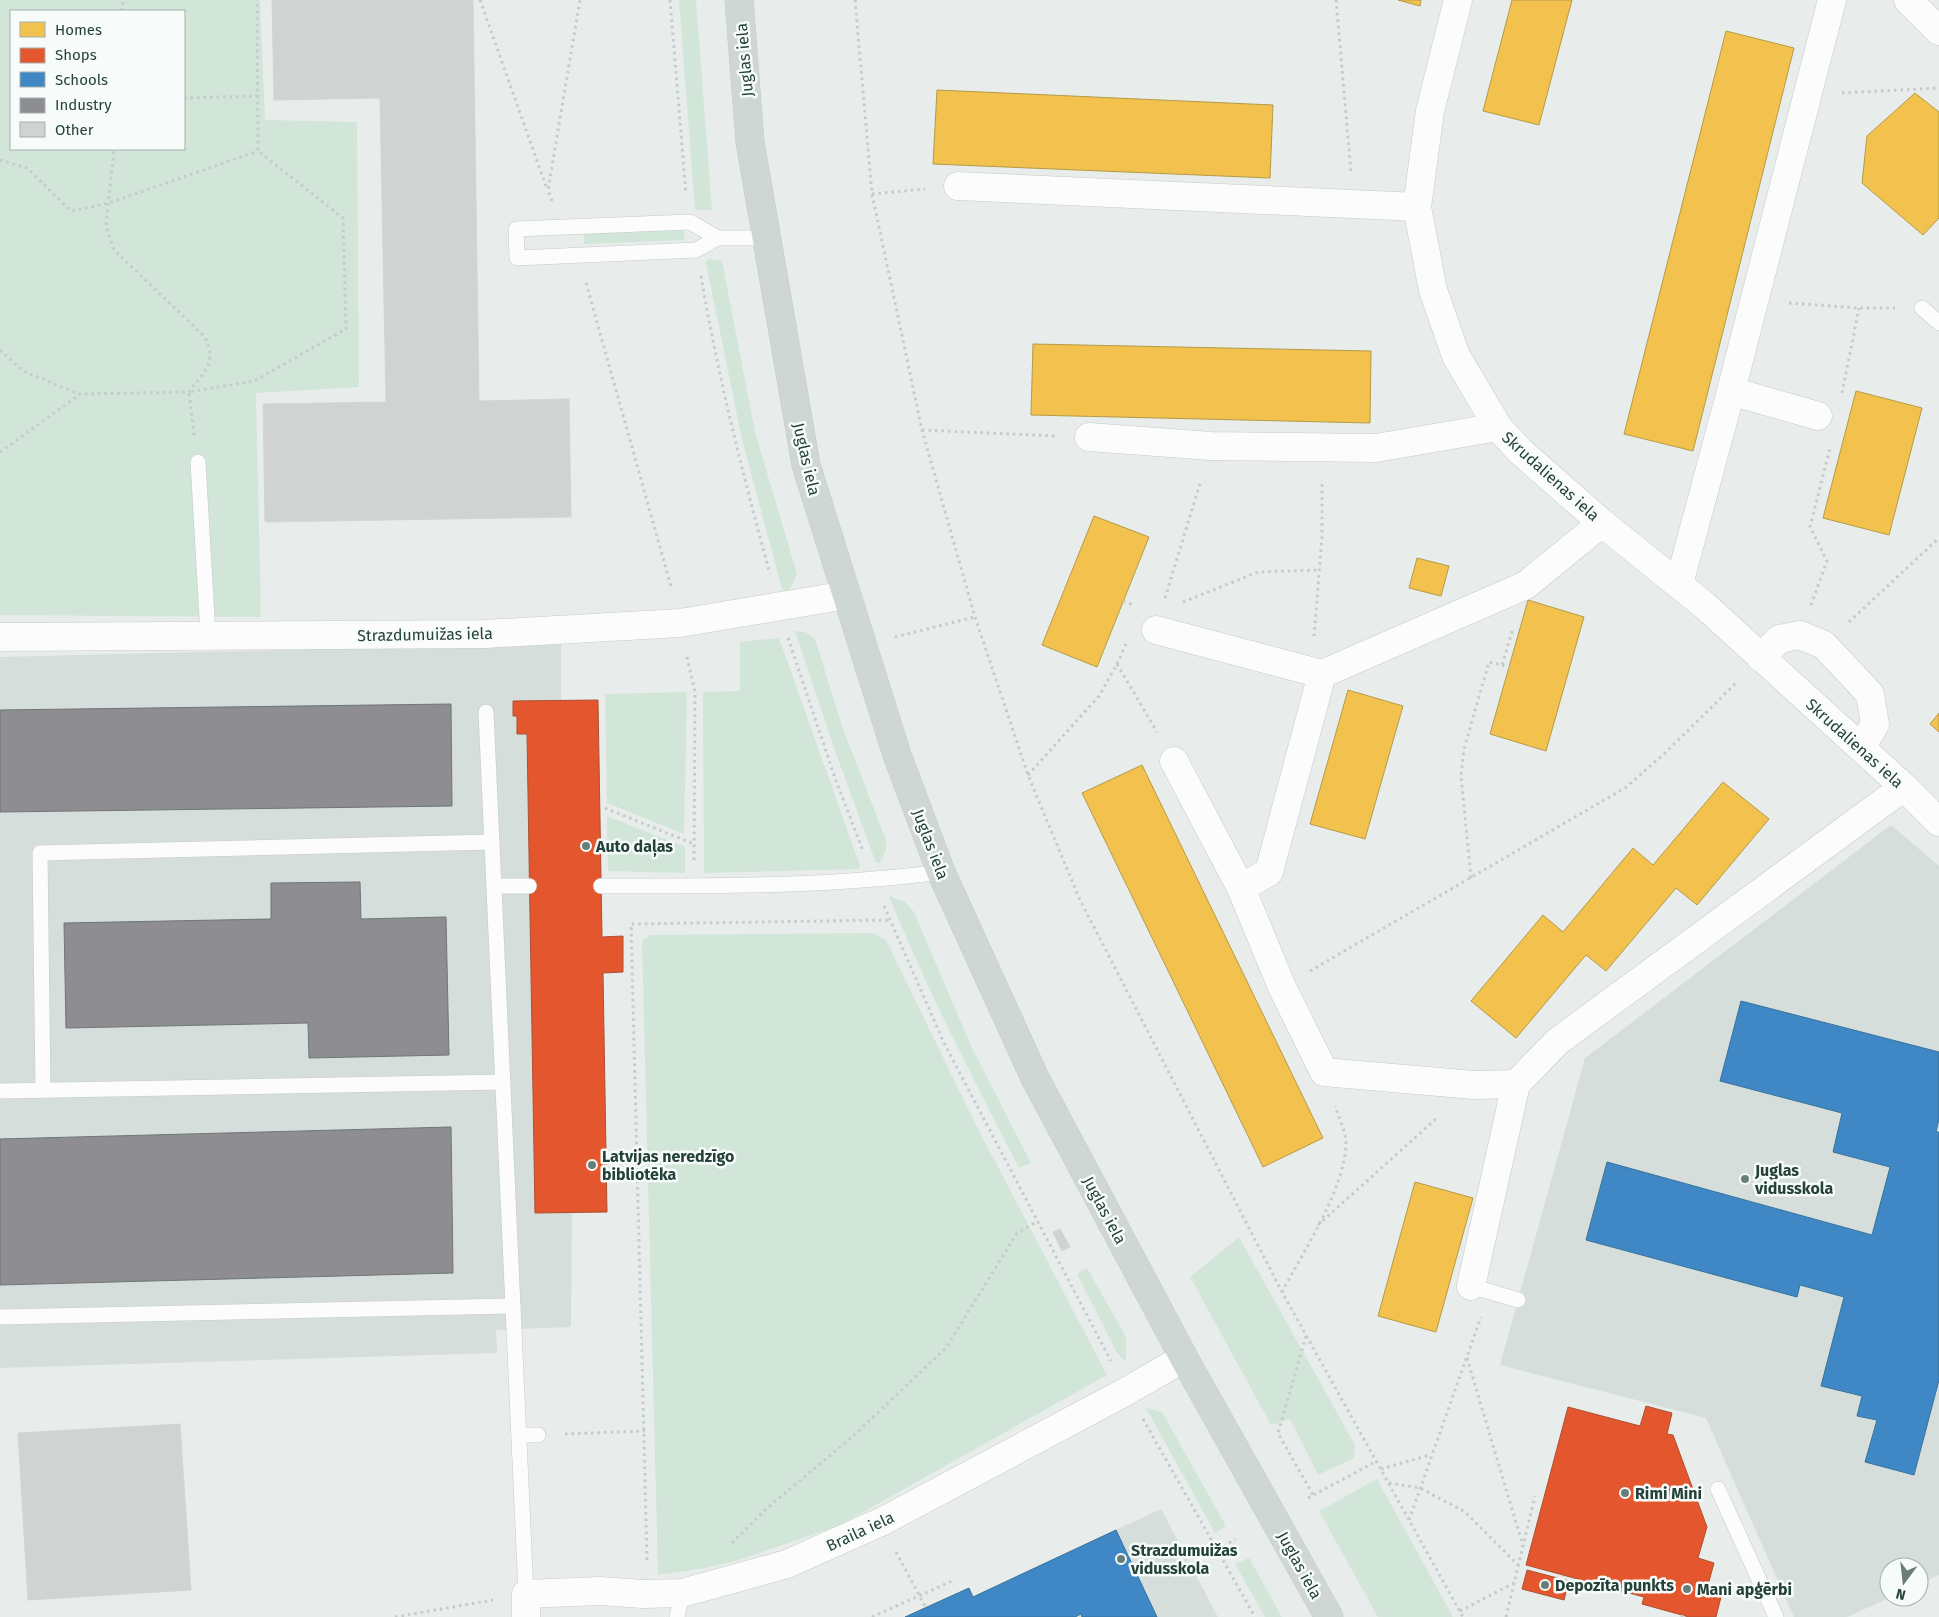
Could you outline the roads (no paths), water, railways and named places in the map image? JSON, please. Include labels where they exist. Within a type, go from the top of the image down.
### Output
[{"type":"main road","name":"Juglas iela","points":[[739,0],[750,142],[806,465],[897,755],[941,872],[1035,1078],[1184,1358],[1329,1617]]},
{"type":"street","name":"Skrudalienas iela","points":[[1458,0],[1430,111],[1417,207],[1433,290],[1456,356],[1498,427],[1520,451],[1602,523],[1679,584],[1904,786],[1939,822]]},
{"type":"street","points":[[1679,584],[1832,0]]},
{"type":"street","points":[[1908,0],[1939,31]]},
{"type":"street","points":[[958,186],[1417,207]]},
{"type":"street","points":[[1731,391],[1818,416]]},
{"type":"street","points":[[1089,438],[1211,446],[1376,448],[1498,427]]},
{"type":"street","points":[[1159,620],[1317,673],[1526,585],[1602,523]]},
{"type":"street","name":"Strazdumuižas iela","points":[[0,636],[484,634],[680,623],[847,595]]},
{"type":"street","points":[[1761,658],[1779,639],[1812,640],[1870,694],[1875,724],[1861,748]]},
{"type":"street","points":[[1241,888],[1269,872],[1317,673]]},
{"type":"street","points":[[1174,761],[1241,888],[1282,987],[1324,1072],[1474,1085],[1516,1084]]},
{"type":"street","points":[[1471,1286],[1516,1084],[1558,1041],[1904,786]]},
{"type":"street","name":"Braila iela","points":[[526,1606],[600,1591],[643,1594],[680,1605],[787,1564],[884,1521],[1127,1391],[1184,1358]]},
{"type":"lane","points":[[718,238],[690,222],[516,229],[517,258],[696,250],[718,238],[766,238]]},
{"type":"lane","points":[[1922,308],[1939,323]]},
{"type":"lane","points":[[198,462],[208,635]]},
{"type":"lane","points":[[486,712],[526,1606]]},
{"type":"lane","points":[[43,1090],[40,853],[492,842]]},
{"type":"lane","points":[[602,886],[693,886],[874,881],[941,872]]},
{"type":"lane","points":[[494,886],[529,886]]},
{"type":"lane","points":[[0,1091],[503,1082]]},
{"type":"lane","points":[[1471,1286],[1518,1300]]},
{"type":"lane","points":[[0,1317],[513,1306]]},
{"type":"lane","points":[[519,1436],[538,1435]]},
{"type":"lane","points":[[1718,1489],[1776,1617]]},
{"type":"place","name":"Auto daļas","points":[[586,846]]},
{"type":"place","name":"Latvijas neredzīgo bibliotēka","points":[[592,1165]]},
{"type":"place","name":"Juglas vidusskola","points":[[1745,1179]]},
{"type":"place","name":"Rimi Mini","points":[[1625,1493]]},
{"type":"place","name":"Strazdumuižas vidusskola","points":[[1121,1559]]},
{"type":"place","name":"Depozīta punkts","points":[[1545,1585]]},
{"type":"place","name":"Mani apģērbi","points":[[1687,1589]]}]
